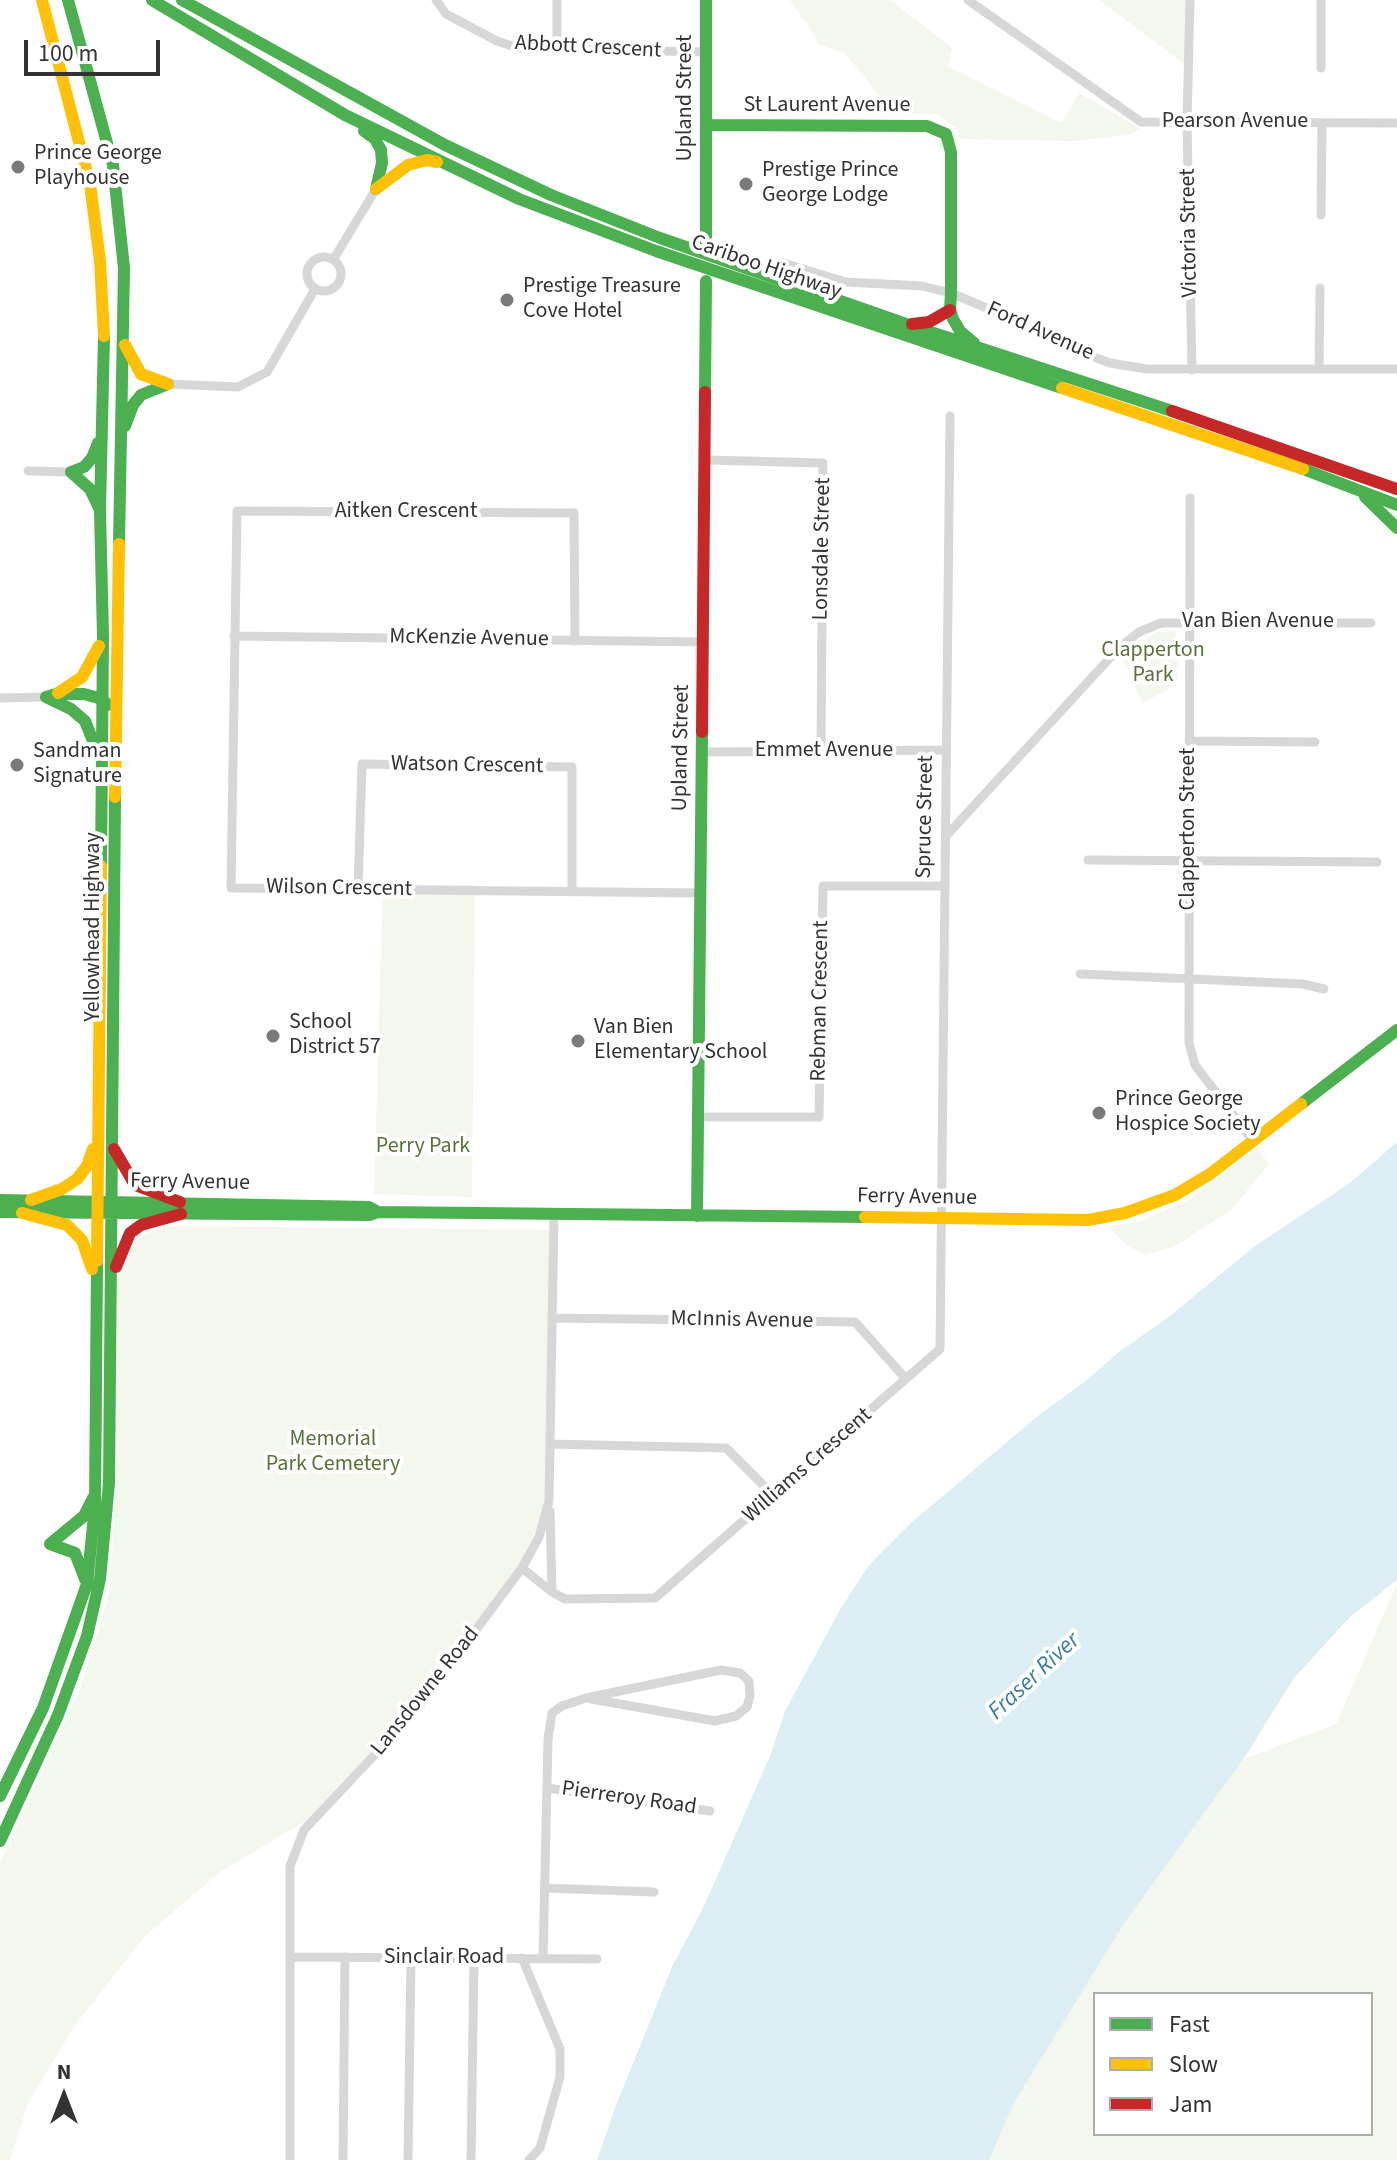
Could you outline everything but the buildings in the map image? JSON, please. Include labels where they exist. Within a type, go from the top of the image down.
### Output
[{"type":"main road","name":"Yellowhead Highway","points":[[0,1796],[43,1708],[87,1584],[95,1506],[103,637],[100,510],[104,329],[95,218],[83,152],[42,0]]},
{"type":"main road","name":"Yellowhead Highway","points":[[0,1841],[58,1715],[87,1636],[100,1579],[109,1483],[115,746],[124,268],[118,198],[99,109],[68,0]]},
{"type":"main road","points":[[79,0],[99,109]]},
{"type":"main road","name":"Cariboo Highway","points":[[152,0],[345,115],[519,199],[656,251],[1343,483],[1397,505]]},
{"type":"main road","name":"Cariboo Highway","points":[[182,0],[445,145],[551,195],[660,238],[906,324],[1397,489]]},
{"type":"main road","name":"Upland Street","points":[[706,0],[706,244]]},
{"type":"main road","points":[[345,115],[375,139],[381,150],[376,189]]},
{"type":"main road","name":"St Laurent Avenue","points":[[706,125],[927,126],[946,134],[951,152],[951,293]]},
{"type":"main road","points":[[380,172],[405,145],[422,142],[445,145]]},
{"type":"main road","points":[[376,189],[408,165],[427,160],[444,163]]},
{"type":"main road","name":"Upland Street","points":[[697,1216],[706,281]]},
{"type":"main road","points":[[951,293],[950,310],[960,331],[979,347]]},
{"type":"main road","points":[[906,324],[929,322],[950,310]]},
{"type":"main road","points":[[122,337],[131,360],[141,374],[168,384]]},
{"type":"main road","points":[[121,435],[137,399],[149,390],[168,384]]},
{"type":"main road","points":[[100,510],[90,489],[71,472],[84,467],[92,458],[102,430]]},
{"type":"main road","points":[[1343,483],[1366,497],[1397,528]]},
{"type":"main road","points":[[51,696],[77,682],[88,670],[103,637]]},
{"type":"main road","points":[[51,696],[84,694],[102,699],[109,708],[115,746]]},
{"type":"main road","points":[[51,696],[85,721],[101,768]]},
{"type":"main road","name":"Ferry Avenue","points":[[0,1212],[112,1207],[370,1215],[378,1212],[1088,1220],[1125,1213],[1175,1195],[1210,1174],[1397,1030]]},
{"type":"main road","points":[[31,1200],[62,1189],[77,1179],[87,1166],[97,1136]]},
{"type":"main road","points":[[113,1146],[135,1185],[180,1208]]},
{"type":"main road","name":"Ferry Avenue","points":[[0,1200],[97,1207]]},
{"type":"main road","points":[[112,1280],[130,1233],[180,1208]]},
{"type":"main road","points":[[22,1213],[67,1225],[82,1240],[96,1282]]},
{"type":"main road","points":[[87,1584],[75,1553],[50,1544],[84,1516],[93,1496]]},
{"type":"street","name":"Abbott Crescent","points":[[436,0],[446,14],[507,46],[530,50],[706,52]]},
{"type":"street","points":[[557,0],[557,49]]},
{"type":"street","name":"Pearson Avenue","points":[[968,0],[1141,122],[1397,123]]},
{"type":"street","name":"Victoria Street","points":[[1190,0],[1187,122],[1192,370]]},
{"type":"street","points":[[1321,0],[1321,68]]},
{"type":"street","points":[[1321,215],[1322,123]]},
{"type":"street","points":[[333,260],[376,189]]},
{"type":"street","points":[[320,257],[333,260],[341,270],[340,284],[327,292],[315,289],[307,277],[308,267],[320,257]]},
{"type":"street","name":"Ford Avenue","points":[[783,263],[846,282],[922,286],[951,293],[1008,317],[1061,345],[1110,363],[1147,369],[1192,370],[1397,369]]},
{"type":"street","points":[[1319,369],[1320,288]]},
{"type":"street","points":[[168,384],[238,387],[267,372],[315,289]]},
{"type":"street","name":"Spruce Street","points":[[940,1219],[950,416]]},
{"type":"street","name":"Lonsdale Street","points":[[706,460],[823,463],[821,752]]},
{"type":"street","points":[[28,471],[71,472]]},
{"type":"street","name":"Clapperton Street","points":[[1190,498],[1189,1043],[1195,1065],[1253,1141]]},
{"type":"street","name":"Aitken Crescent","points":[[234,636],[237,511],[574,513],[575,641]]},
{"type":"street","name":"Van Bien Avenue","points":[[946,836],[1120,647],[1139,632],[1161,623],[1371,623]]},
{"type":"street","name":"McKenzie Avenue","points":[[234,636],[704,642]]},
{"type":"street","name":"Wilson Crescent","points":[[234,636],[231,888],[700,893]]},
{"type":"street","points":[[0,698],[51,696]]},
{"type":"street","points":[[1189,741],[1315,742]]},
{"type":"street","name":"Emmet Avenue","points":[[703,752],[946,750]]},
{"type":"street","name":"Watson Crescent","points":[[358,889],[362,764],[572,767],[572,892]]},
{"type":"street","points":[[1088,860],[1377,862]]},
{"type":"street","name":"Rebman Crescent","points":[[698,1117],[819,1117],[823,886],[945,886]]},
{"type":"street","points":[[1080,974],[1303,984],[1324,989]]},
{"type":"street","name":"Lansdowne Road","points":[[290,2160],[290,1866],[304,1830],[414,1713],[522,1568],[539,1537],[549,1501],[554,1214]]},
{"type":"street","name":"Williams Crescent","points":[[522,1568],[565,1599],[655,1598],[940,1349],[940,1219]]},
{"type":"street","name":"McInnis Avenue","points":[[552,1318],[855,1322],[906,1379]]},
{"type":"street","points":[[550,1444],[726,1448],[774,1496]]},
{"type":"street","points":[[549,1501],[552,1592]]},
{"type":"street","name":"Pierreroy Road","points":[[543,1959],[549,1724],[552,1713],[586,1698],[721,1670],[740,1673],[749,1681],[750,1696],[747,1707],[736,1716],[715,1721],[586,1698]]},
{"type":"street","name":"Pierreroy Road","points":[[547,1788],[710,1811]]},
{"type":"street","points":[[545,1888],[654,1892]]},
{"type":"street","name":"Sinclair Road","points":[[291,1957],[597,1959]]},
{"type":"street","points":[[343,2160],[345,1957]]},
{"type":"street","points":[[408,2160],[411,1958]]},
{"type":"street","points":[[471,2160],[474,1958]]},
{"type":"street","points":[[522,1958],[560,2049],[560,2077],[540,2148],[529,2160]]},
{"type":"green space","points":[[790,0],[890,0],[952,48],[948,66],[1062,123],[1079,93],[1141,129],[1128,135],[1074,141],[960,139],[955,127],[937,114],[893,113],[845,53],[817,44],[817,39]]},
{"type":"green space","points":[[1099,0],[1191,0],[1191,69]]},
{"type":"green space","name":"Clapperton Park","points":[[1173,631],[1179,641],[1177,684],[1143,703],[1121,655],[1157,632]]},
{"type":"green space","name":"Perry Park","points":[[383,884],[475,885],[472,1197],[374,1194]]},
{"type":"green space","points":[[1257,1148],[1269,1164],[1231,1210],[1175,1246],[1144,1255],[1125,1244],[1108,1226],[1139,1222],[1189,1200]]},
{"type":"green space","name":"Memorial Park Cemetery","points":[[161,1226],[552,1230],[551,1500],[516,1571],[366,1761],[309,1819],[220,1872],[145,1936],[75,2025],[28,2103],[10,2160],[0,2160],[0,1864],[81,1686],[109,1595],[118,1471],[118,1280],[127,1249]]},
{"type":"green space","points":[[1397,1584],[1397,2160],[989,2160],[1014,2103],[1123,1925],[1242,1760],[1336,1724]]},
{"type":"water","name":"Fraser River","points":[[1397,1142],[1397,1580],[1350,1617],[1294,1678],[1246,1755],[1123,1925],[1014,2103],[989,2160],[597,2160],[672,1967],[705,1904],[770,1756],[785,1711],[841,1608],[869,1565],[912,1522],[1039,1415],[1166,1319],[1255,1246],[1350,1183]]},
{"type":"traffic: fast","points":[[68,0],[113,165],[124,268],[119,544]]},
{"type":"traffic: fast","points":[[152,0],[345,115],[519,199],[656,251],[1062,388]]},
{"type":"traffic: fast","points":[[182,0],[445,145],[551,195],[660,238],[906,324],[1172,411]]},
{"type":"traffic: fast","points":[[706,0],[706,244]]},
{"type":"traffic: fast","points":[[706,125],[927,126],[946,134],[951,152],[951,293]]},
{"type":"traffic: fast","points":[[364,131],[375,139],[381,150],[382,163],[376,189]]},
{"type":"traffic: fast","points":[[705,392],[706,281]]},
{"type":"traffic: fast","points":[[951,293],[953,319],[960,331],[974,343]]},
{"type":"traffic: fast","points":[[101,866],[103,637],[100,510],[104,336]]},
{"type":"traffic: fast","points":[[125,426],[133,405],[141,395],[168,384]]},
{"type":"traffic: fast","points":[[71,472],[84,467],[98,443]]},
{"type":"traffic: fast","points":[[1303,469],[1397,505]]},
{"type":"traffic: fast","points":[[71,472],[90,489],[99,508]]},
{"type":"traffic: fast","points":[[1365,497],[1397,528]]},
{"type":"traffic: fast","points":[[46,697],[84,694],[102,699],[108,705]]},
{"type":"traffic: fast","points":[[46,697],[71,709],[85,721],[97,751]]},
{"type":"traffic: fast","points":[[697,1216],[702,732]]},
{"type":"traffic: fast","points":[[0,1841],[58,1715],[87,1636],[100,1579],[109,1483],[115,797]]},
{"type":"traffic: fast","points":[[1301,1104],[1397,1030]]},
{"type":"traffic: fast","points":[[0,1200],[369,1207],[378,1212]]},
{"type":"traffic: fast","points":[[0,1212],[865,1217]]},
{"type":"traffic: fast","points":[[0,1796],[43,1708],[87,1584],[95,1506],[97,1261]]},
{"type":"traffic: fast","points":[[50,1544],[84,1516],[93,1498]]},
{"type":"traffic: fast","points":[[50,1544],[75,1553],[85,1579]]},
{"type":"traffic: slow","points":[[42,0],[90,184],[100,261],[104,336]]},
{"type":"traffic: slow","points":[[376,189],[408,165],[427,160],[437,162]]},
{"type":"traffic: slow","points":[[125,345],[141,374],[168,384]]},
{"type":"traffic: slow","points":[[1062,388],[1303,469]]},
{"type":"traffic: slow","points":[[115,797],[119,544]]},
{"type":"traffic: slow","points":[[58,693],[82,677],[99,646]]},
{"type":"traffic: slow","points":[[97,1261],[101,866]]},
{"type":"traffic: slow","points":[[865,1217],[1088,1220],[1125,1213],[1175,1195],[1210,1174],[1301,1104]]},
{"type":"traffic: slow","points":[[31,1200],[62,1189],[77,1179],[87,1166],[93,1149]]},
{"type":"traffic: slow","points":[[22,1213],[67,1225],[82,1240],[92,1269]]},
{"type":"traffic: jam","points":[[912,324],[929,322],[950,310]]},
{"type":"traffic: jam","points":[[702,732],[705,392]]},
{"type":"traffic: jam","points":[[1172,411],[1397,489]]},
{"type":"traffic: jam","points":[[114,1149],[135,1185],[180,1202]]},
{"type":"traffic: jam","points":[[116,1267],[130,1233],[141,1225],[181,1214]]},
{"type":"place","name":"Prince George Playhouse","points":[[18,167]]},
{"type":"place","name":"Prestige Prince George Lodge","points":[[746,184]]},
{"type":"place","name":"Prestige Treasure Cove Hotel","points":[[507,300]]},
{"type":"place","name":"Sandman Signature","points":[[17,765]]},
{"type":"place","name":"School District 57","points":[[273,1036]]},
{"type":"place","name":"Van Bien Elementary School","points":[[578,1041]]},
{"type":"place","name":"Prince George Hospice Society","points":[[1099,1113]]}]
